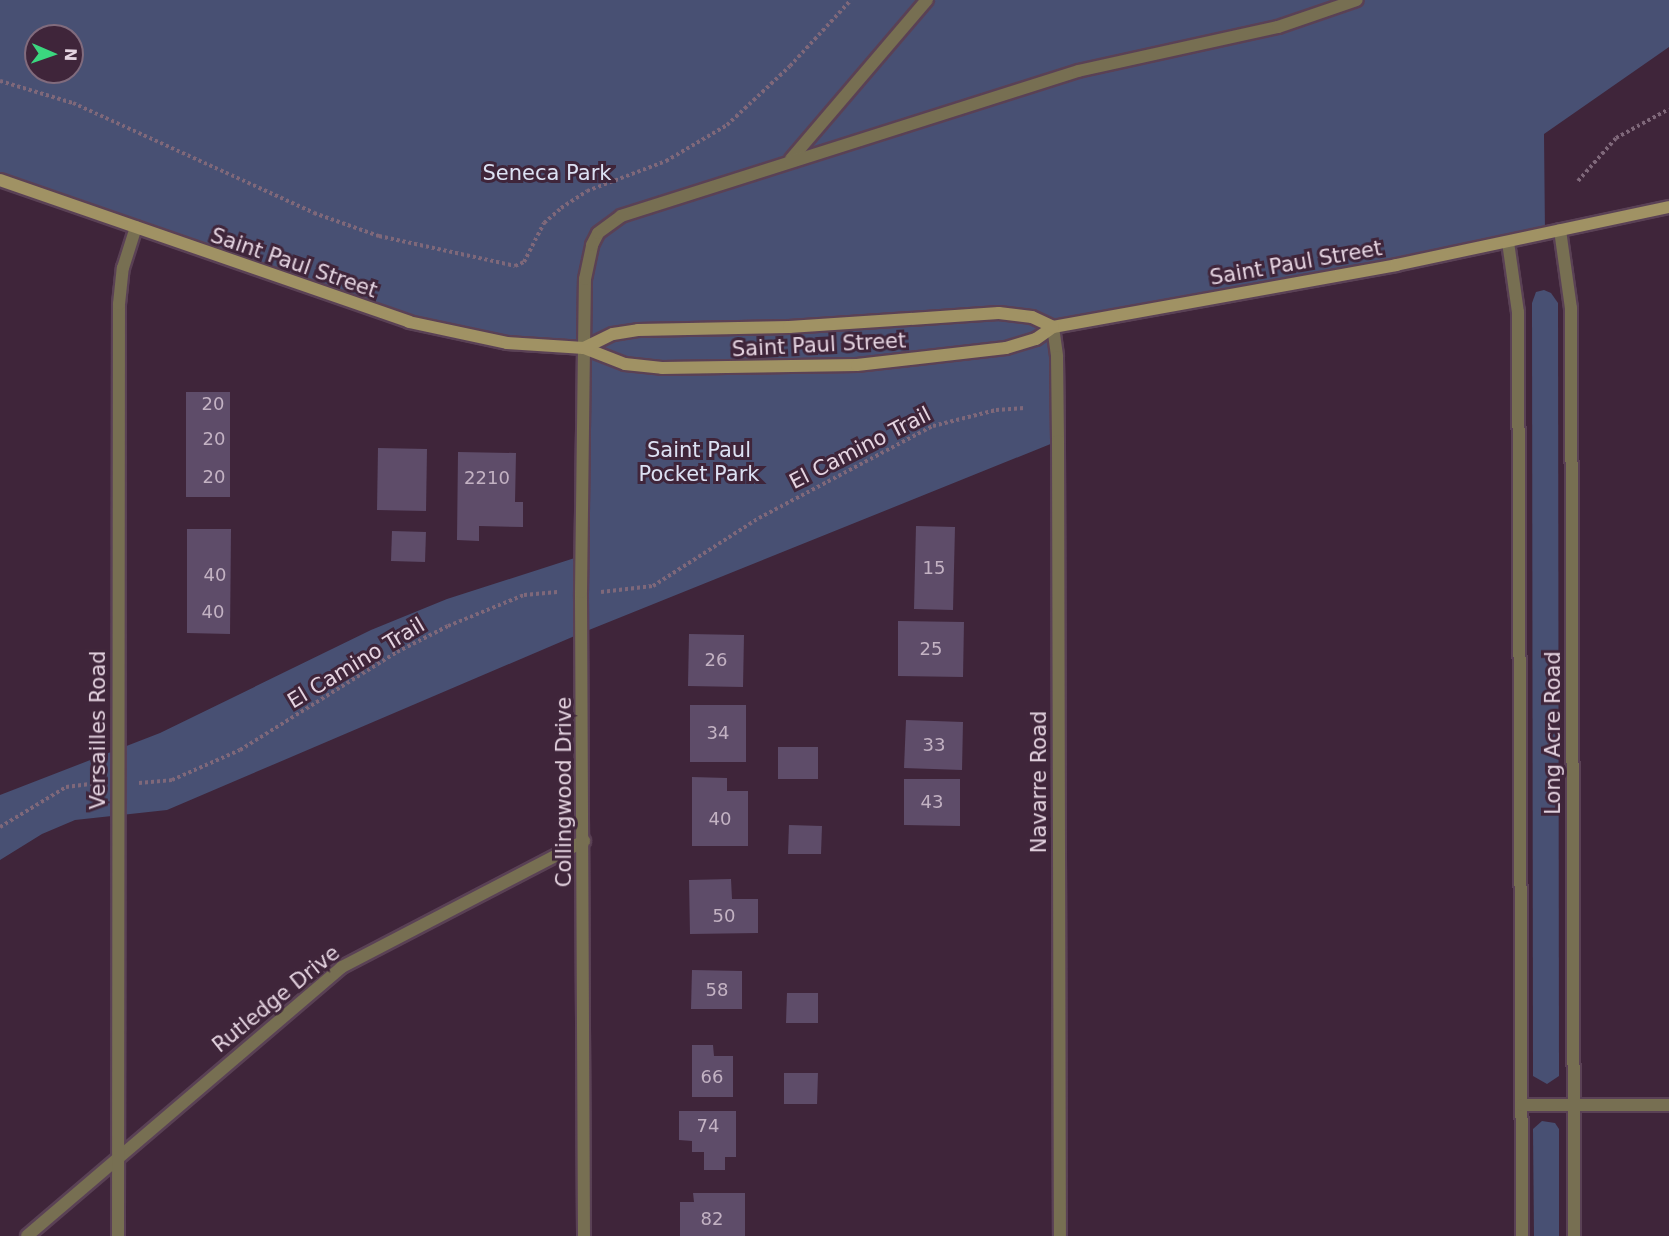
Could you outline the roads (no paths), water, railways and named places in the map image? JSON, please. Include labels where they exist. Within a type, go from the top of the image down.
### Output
[{"type":"main road","name":"Saint Paul Street","points":[[0,180],[409,322],[507,343],[584,348],[638,366],[799,368],[1006,348],[1036,339],[1053,327],[1508,242],[1669,207]]},
{"type":"main road","name":"Saint Paul Street","points":[[584,348],[613,334],[638,330],[780,328],[999,313],[1032,317],[1053,327]]},
{"type":"street","points":[[790,160],[927,0]]},
{"type":"street","name":"Collingwood Drive","points":[[584,1236],[584,841],[581,592],[584,348],[588,262],[598,233],[608,223],[790,160],[1087,69],[1278,27],[1357,0]]},
{"type":"street","name":"Versailles Road","points":[[118,1236],[119,304],[123,268],[136,227]]},
{"type":"street","name":"Long Acre Road","points":[[1560,230],[1571,308],[1574,1236]]},
{"type":"street","name":"Long Acre Road","points":[[1508,242],[1518,312],[1522,1236]]},
{"type":"street","name":"Navarre Road","points":[[1053,327],[1058,441],[1060,1236]]},
{"type":"street","name":"Rutledge Drive","points":[[27,1236],[342,967],[584,841]]},
{"type":"street","points":[[1522,1105],[1669,1105]]},
{"type":"park label","name":"Seneca Park","points":[[547,173]]},
{"type":"park label","name":"Saint Paul Pocket Park","points":[[699,462]]}]
